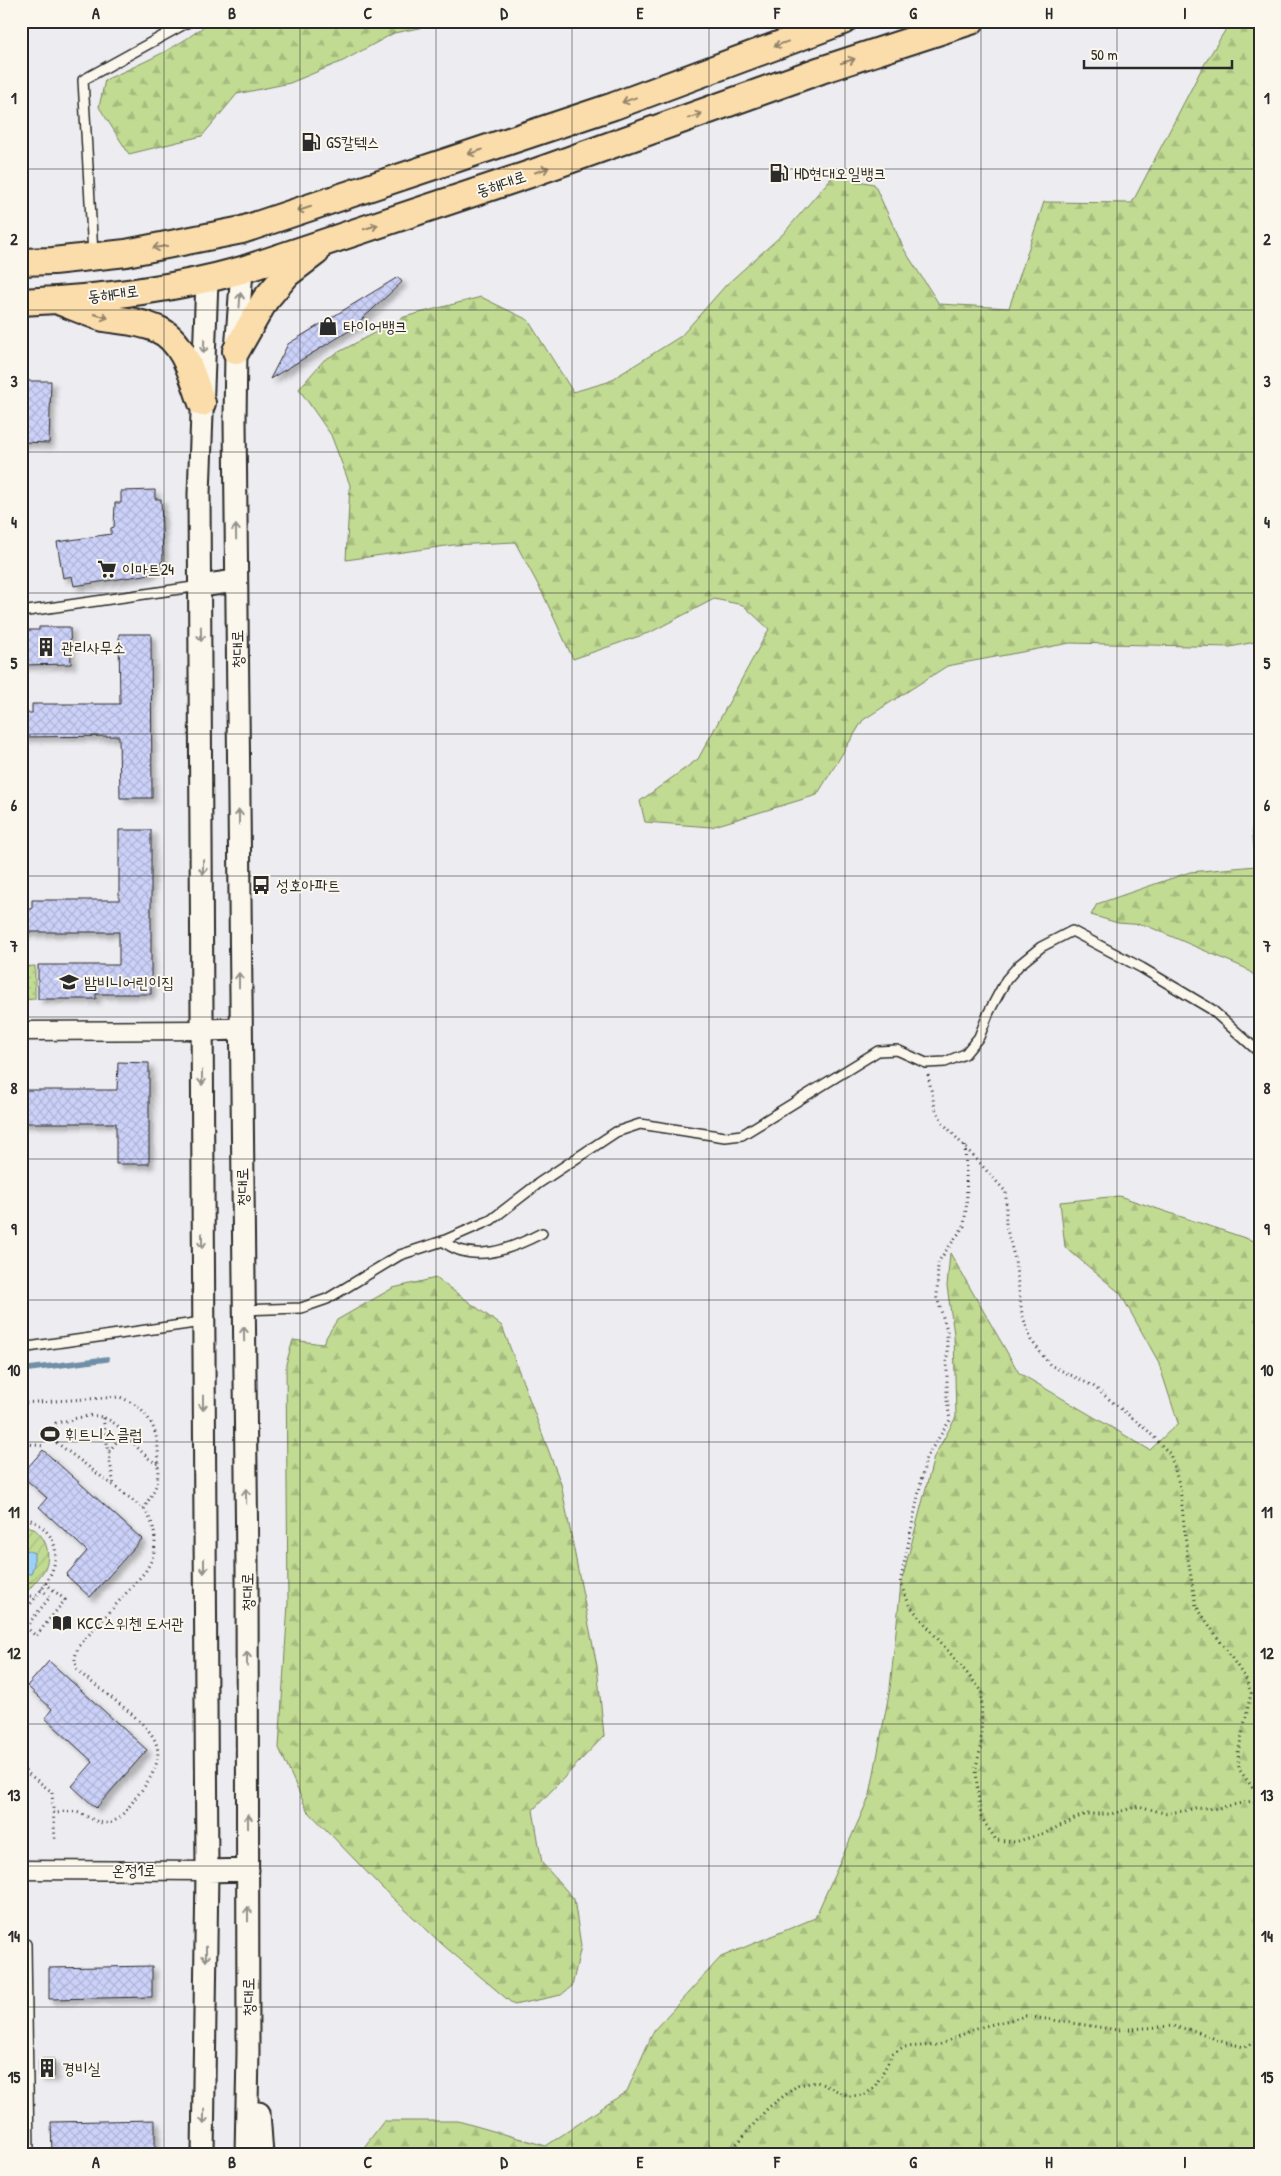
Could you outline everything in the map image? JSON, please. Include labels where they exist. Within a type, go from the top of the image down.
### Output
[{"type":"main road","points":[[21,262],[93,257],[208,238],[242,230],[614,106],[843,21]]},
{"type":"main road","name":"동해대로","points":[[21,302],[55,300],[207,280],[242,270],[539,171],[820,70],[971,21]]},
{"type":"main road","points":[[242,230],[242,270]]},
{"type":"main road","points":[[207,280],[208,238]]},
{"type":"main road","points":[[236,351],[265,300],[288,274],[333,240]]},
{"type":"main road","points":[[55,300],[103,317],[141,323],[159,329],[175,344],[190,367],[202,403]]},
{"type":"street","name":"청대로","points":[[242,270],[236,351],[236,581],[248,1870],[246,2155]]},
{"type":"street","points":[[203,2155],[207,1871],[202,1322],[203,840],[200,586],[202,403],[207,280]]},
{"type":"street","points":[[200,586],[236,581]]},
{"type":"street","points":[[21,1031],[240,1029]]},
{"type":"street","name":"온정1로","points":[[21,1870],[248,1870]]},
{"type":"street","points":[[248,1943],[262,2155]]},
{"type":"lane","points":[[93,257],[83,80],[190,21]]},
{"type":"lane","points":[[21,612],[200,586]]},
{"type":"lane","points":[[244,1310],[301,1308],[327,1299],[400,1255],[443,1241],[491,1220],[539,1183],[616,1132],[640,1124],[725,1137],[742,1135],[878,1051],[897,1050],[926,1063],[945,1062],[965,1054],[979,1037],[1006,980],[1019,965],[1041,947],[1072,931],[1142,968],[1211,1009],[1260,1053]]},
{"type":"lane","points":[[443,1241],[454,1250],[475,1255],[527,1241],[542,1233]]},
{"type":"lane","points":[[21,1348],[202,1322]]},
{"type":"lane","points":[[26,1944],[25,2144],[29,2155]]},
{"type":"path","points":[[926,1063],[935,1108],[943,1123],[1006,1192],[1006,1226],[1015,1260],[1022,1314],[1031,1340],[1050,1365],[1093,1386],[1148,1431],[1170,1454],[1180,1487],[1187,1553],[1196,1606],[1246,1680],[1251,1693],[1238,1753],[1239,1769],[1260,1798]]},
{"type":"path","points":[[965,1146],[967,1200],[964,1226],[938,1262],[937,1298],[947,1330],[947,1400],[950,1420],[926,1458],[900,1583],[910,1606],[982,1692],[982,1747],[976,1767],[981,1817],[996,1840],[1014,1842],[1045,1834],[1085,1814],[1111,1814],[1139,1806],[1164,1813],[1185,1811],[1198,1807],[1213,1809],[1252,1801],[1260,1805]]},
{"type":"path","points":[[21,1403],[120,1396],[134,1402],[148,1415],[156,1431],[158,1464],[156,1487],[144,1509]]},
{"type":"path","points":[[53,1813],[76,1812],[98,1822],[111,1822],[121,1816],[152,1777],[157,1766],[158,1747],[153,1733],[80,1673],[74,1665],[75,1655],[79,1646],[146,1572],[153,1561],[156,1546],[151,1520],[144,1509],[57,1443],[56,1423],[98,1416],[103,1418],[125,1432],[146,1458],[158,1464]]},
{"type":"path","points":[[103,1418],[114,1486]]},
{"type":"path","points":[[108,1452],[125,1432]]},
{"type":"path","points":[[21,1443],[43,1446]]},
{"type":"path","points":[[21,1517],[35,1521],[45,1529],[53,1541],[54,1561],[41,1590],[21,1615]]},
{"type":"path","points":[[41,1590],[50,1597],[26,1628],[36,1636],[65,1600],[45,1583]]},
{"type":"path","points":[[21,1594],[36,1597]]},
{"type":"path","points":[[21,1768],[52,1792],[54,1840]]},
{"type":"path","points":[[727,2155],[768,2108],[798,2085],[817,2082],[849,2096],[864,2095],[874,2088],[893,2054],[903,2047],[939,2045],[977,2028],[1026,2016],[1118,2030],[1172,2026],[1196,2031],[1220,2041],[1244,2047],[1260,2040]]},
{"type":"green space","points":[[210,21],[454,21],[394,33],[343,61],[290,83],[237,94],[202,136],[129,154],[99,107],[105,80],[173,47]]},
{"type":"green space","points":[[1229,24],[1260,24],[1260,641],[1230,647],[1070,643],[947,666],[863,720],[817,795],[711,827],[645,822],[640,801],[698,759],[769,629],[743,605],[714,599],[651,632],[573,659],[543,594],[515,542],[453,545],[346,560],[350,485],[331,435],[299,389],[324,360],[404,317],[481,297],[528,320],[573,392],[608,382],[681,336],[726,285],[783,234],[833,176],[874,184],[905,251],[939,304],[1009,308],[1044,202],[1132,203],[1201,70]]},
{"type":"green space","points":[[1260,822],[1260,980],[1245,968],[1145,925],[1118,923],[1091,915],[1097,904],[1190,872],[1256,866],[1252,827]]},
{"type":"green space","points":[[35,966],[35,999],[21,1000],[21,967]]},
{"type":"green space","points":[[1119,1196],[1260,1243],[1260,2155],[358,2155],[384,2121],[458,2121],[546,2146],[627,2091],[654,2030],[721,1957],[815,1918],[870,1795],[890,1688],[901,1584],[934,1457],[956,1417],[954,1334],[947,1286],[950,1253],[1019,1373],[1150,1450],[1178,1423],[1158,1361],[1120,1293],[1065,1247],[1060,1202]]},
{"type":"green space","points":[[436,1278],[502,1326],[561,1484],[597,1666],[604,1736],[533,1810],[542,1863],[574,1899],[581,1946],[572,1986],[561,1995],[514,2005],[443,1945],[382,1888],[307,1810],[279,1748],[288,1603],[286,1364],[293,1340],[322,1344],[337,1320],[393,1288]]},
{"type":"green space","points":[[21,1524],[29,1526],[41,1535],[45,1542],[48,1557],[43,1572],[21,1599]]},
{"type":"water","points":[[24,1549],[34,1553],[34,1565],[31,1574],[21,1574],[21,1553]]},
{"type":"building","points":[[398,277],[402,282],[360,321],[362,323],[270,379],[288,344]]},
{"type":"building","points":[[21,381],[51,381],[49,443],[21,442]]},
{"type":"building","points":[[155,490],[155,499],[161,499],[163,560],[151,574],[74,586],[72,576],[63,578],[57,542],[111,534],[111,528],[114,527],[115,503],[121,503],[121,491]]},
{"type":"building","name":"관리사무소","points":[[39,627],[70,627],[71,664],[21,665],[21,630],[39,630]]},
{"type":"building","points":[[119,634],[151,634],[152,798],[120,798],[119,736],[21,737],[21,713],[32,713],[32,704],[120,704]]},
{"type":"building","points":[[119,830],[151,830],[151,994],[96,994],[96,999],[38,999],[38,965],[119,965],[119,932],[21,932],[21,909],[32,909],[32,900],[119,900]]},
{"type":"building","points":[[118,1062],[149,1063],[149,1164],[116,1164],[116,1123],[21,1123],[21,1090],[117,1090]]},
{"type":"building","points":[[43,1450],[142,1539],[90,1597],[66,1575],[87,1551],[39,1507],[47,1498],[21,1475]]},
{"type":"building","points":[[49,1661],[147,1750],[96,1808],[72,1786],[93,1762],[45,1718],[52,1709],[27,1686]]},
{"type":"building","points":[[152,1966],[152,1997],[49,1999],[49,1968]]},
{"type":"building","name":"경비실","points":[[39,2059],[54,2059],[54,2077],[39,2077]]},
{"type":"building","points":[[155,2120],[155,2151],[52,2153],[51,2122]]},
{"type":"waterway","points":[[21,1370],[107,1359]]},
{"type":"place","name":"GS칼텍스","points":[[311,142]]},
{"type":"place","name":"HD현대오일뱅크","points":[[779,173]]},
{"type":"place","name":"타이어뱅크","points":[[328,326]]},
{"type":"place","name":"이마트24","points":[[107,569]]},
{"type":"place","name":"관리사무소","points":[[46,647]]},
{"type":"place","name":"성호아파트","points":[[261,885]]},
{"type":"place","name":"밤비니어린이집","points":[[69,982]]},
{"type":"place","name":"휘트니스클럽","points":[[50,1434]]},
{"type":"place","name":"KCC스위첸 도서관","points":[[62,1623]]},
{"type":"place","name":"경비실","points":[[47,2068]]}]
